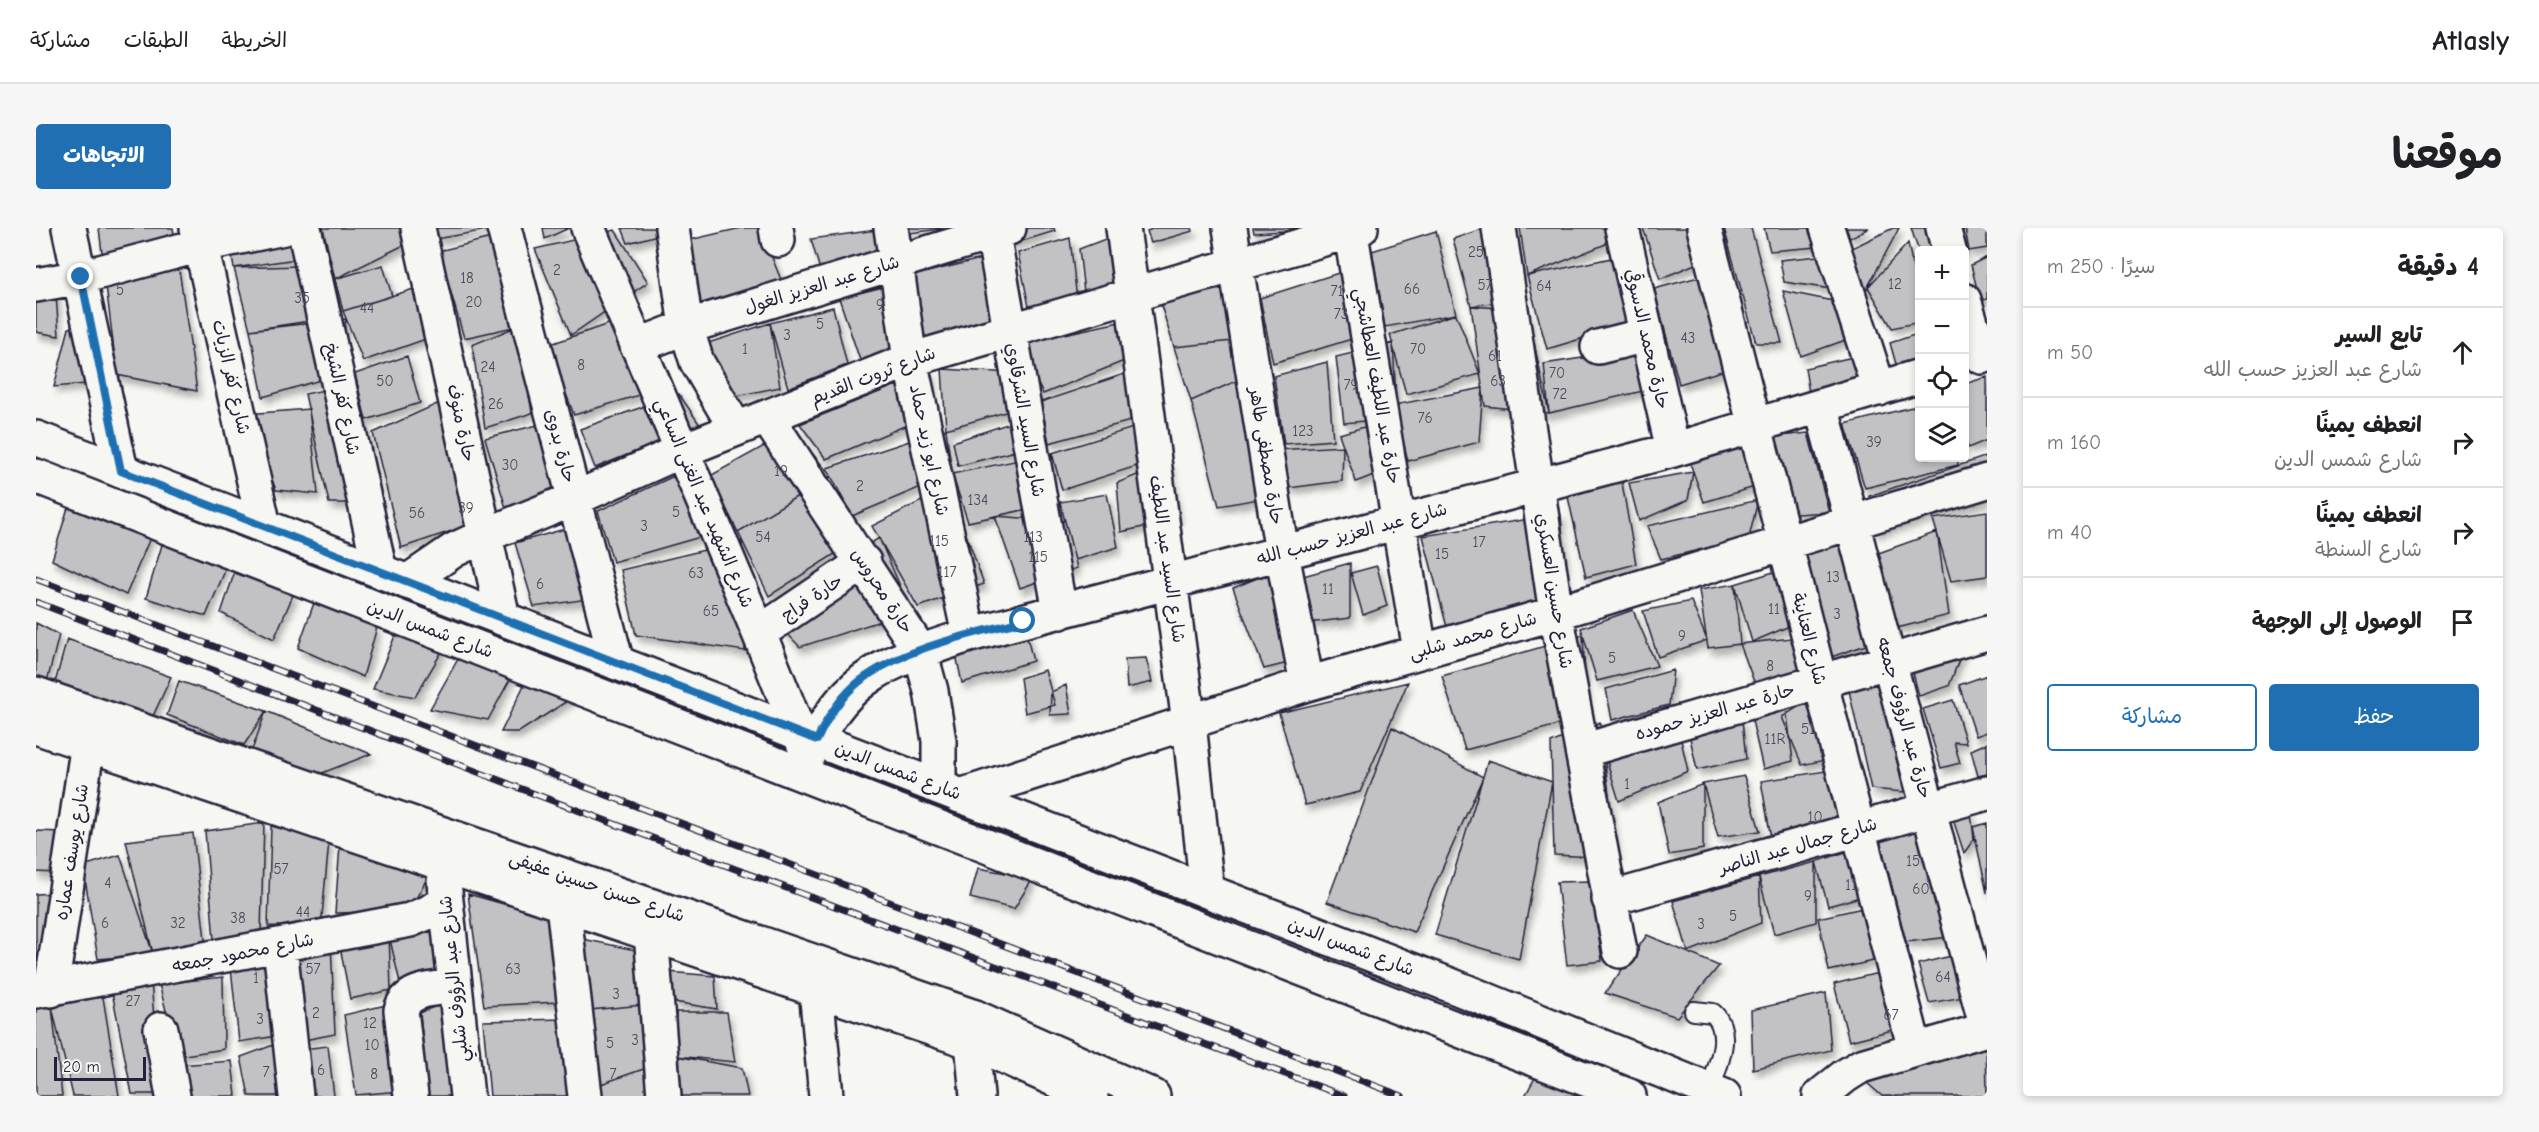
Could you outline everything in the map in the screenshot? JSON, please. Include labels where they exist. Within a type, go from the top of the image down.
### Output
[{"type":"street","points":[[69,228],[121,471]]},
{"type":"street","points":[[36,285],[81,277],[199,237],[284,228]]},
{"type":"street","name":"شارع كفر الشيخ","points":[[304,228],[394,576]]},
{"type":"street","name":"حارة منوف","points":[[418,228],[503,618]]},
{"type":"street","name":"حارة بدوى","points":[[504,228],[617,663]]},
{"type":"street","name":"شارع الشهيد عبد الغنى الساعي","points":[[588,228],[759,633],[809,737],[816,779]]},
{"type":"street","points":[[672,228],[686,327],[697,363],[736,429]]},
{"type":"street","name":"شارع ابو زيد حماد","points":[[891,228],[910,360],[969,635]]},
{"type":"street","name":"شارع السيد عبد اللطيف","points":[[1123,228],[1189,723],[1207,891]]},
{"type":"street","name":"حارة مصطفى طاهر","points":[[1230,228],[1282,553],[1307,684]]},
{"type":"street","name":"شارع حسين العسكري","points":[[1499,228],[1556,613],[1620,951]]},
{"type":"street","name":"حارة محمد الدسوقي","points":[[1622,228],[1673,450]]},
{"type":"street","name":"شارع العناينة","points":[[1704,228],[1915,1050]]},
{"type":"street","points":[[1827,228],[1879,389]]},
{"type":"street","points":[[1942,228],[1948,246]]},
{"type":"street","name":"شارع ثروت القديم","points":[[394,576],[681,451],[910,360],[1354,229]]},
{"type":"street","name":"حارة عبد اللطيف العطاشجي","points":[[1354,229],[1420,651]]},
{"type":"street","name":"شارع عبد العزيز الغول","points":[[637,346],[686,327],[998,230]]},
{"type":"street","name":"شارع السيد الشرقاوي","points":[[998,230],[1008,331],[1060,612]]},
{"type":"street","name":"شارع كفر الزيات","points":[[199,237],[264,526]]},
{"type":"street","points":[[1969,318],[1978,358]]},
{"type":"street","points":[[1598,347],[1646,335]]},
{"type":"street","name":"شارع عبد العزيز حسب الله","points":[[809,737],[858,683],[874,671],[920,651],[969,635],[1673,450],[1915,378]]},
{"type":"street","name":"حارة عبد الرؤوف جمعه","points":[[1821,406],[1987,1029]]},
{"type":"street","name":"حارة محروس","points":[[767,417],[864,562],[920,651],[931,691],[950,791]]},
{"type":"street","name":"شارع شمس الدين","points":[[36,438],[1450,985],[1717,1093]]},
{"type":"street","name":"شارع شمس الدين","points":[[36,476],[1629,1096]]},
{"type":"street","name":"شارع محمد شلبى","points":[[950,791],[1189,723],[1307,684],[1556,613],[1987,481]]},
{"type":"street","name":"حارة فراج","points":[[759,633],[864,562]]},
{"type":"street","name":"حارة عبد العزيز حموده","points":[[1582,751],[1987,633]]},
{"type":"street","name":"شارع حسن حسين عفيفى","points":[[36,694],[91,729],[441,863],[560,888],[651,933],[816,989],[973,1030]]},
{"type":"street","name":"شارع حسن حسين عفيفى","points":[[36,727],[91,729],[973,1030],[1078,1085],[1153,1096]]},
{"type":"street","name":"شارع يوسف عماره","points":[[43,990],[91,729]]},
{"type":"street","name":"شارع جمال عبد الناصر","points":[[1609,899],[1987,793]]},
{"type":"street","name":"شارع عبد الرؤوف شلبي","points":[[441,863],[467,1096]]},
{"type":"street","points":[[560,888],[585,1096]]},
{"type":"street","name":"شارع محمود جمعه","points":[[43,990],[410,920],[446,901]]},
{"type":"street","points":[[651,933],[664,1096]]},
{"type":"street","points":[[280,946],[296,1096]]},
{"type":"street","points":[[411,1096],[402,1004],[413,994],[455,986]]},
{"type":"street","points":[[816,989],[826,1096]]},
{"type":"street","points":[[161,1029],[173,1096]]},
{"type":"street","points":[[1820,1096],[1861,1066],[1987,1029]]},
{"type":"street","points":[[973,1030],[977,1096]]},
{"type":"lane","points":[[1694,1011],[1713,1013],[1719,1018],[1723,1027],[1724,1039],[1717,1093]]},
{"type":"building","points":[[99,228],[173,228],[197,391],[117,375]]},
{"type":"building","points":[[226,228],[307,228],[310,257],[234,268]]},
{"type":"building","points":[[323,228],[401,228],[404,245],[335,279]]},
{"type":"building","points":[[434,228],[492,228],[493,229],[436,239]]},
{"type":"building","points":[[543,228],[569,228],[545,239]]},
{"type":"building","points":[[622,228],[673,228],[672,231],[628,243]]},
{"type":"building","points":[[741,228],[760,228],[782,282],[694,307],[685,241]]},
{"type":"building","points":[[891,228],[881,257],[820,270],[811,239]]},
{"type":"building","points":[[909,228],[949,228],[910,233]]},
{"type":"building","points":[[1006,228],[1054,228],[1055,231],[1012,244]]},
{"type":"building","points":[[1155,228],[1192,228],[1193,231],[1151,243],[1147,231]]},
{"type":"building","points":[[1253,228],[1300,228],[1300,230],[1254,233]]},
{"type":"building","points":[[1485,228],[1524,298],[1471,306],[1453,239]]},
{"type":"building","points":[[1520,228],[1605,228],[1606,244],[1527,276]]},
{"type":"building","points":[[1643,228],[1693,228],[1702,261],[1660,279]]},
{"type":"building","points":[[1724,228],[1751,228],[1782,343],[1756,343]]},
{"type":"building","points":[[1764,228],[1810,228],[1817,247],[1770,251]]},
{"type":"building","points":[[1846,228],[1869,228],[1850,238]]},
{"type":"building","points":[[1893,228],[1899,228],[1863,296],[1850,249]]},
{"type":"building","points":[[1911,228],[1963,228],[1964,246],[1917,246]]},
{"type":"building","points":[[1965,228],[1987,228],[1987,248],[1969,251]]},
{"type":"building","points":[[615,230],[648,282],[571,335],[535,249]]},
{"type":"building","points":[[1436,231],[1456,314],[1385,327],[1372,251]]},
{"type":"building","points":[[1113,236],[1112,285],[1084,292],[1079,249]]},
{"type":"building","points":[[495,237],[518,326],[464,338],[439,251]]},
{"type":"building","points":[[1070,238],[1077,300],[1029,307],[1018,253]]},
{"type":"building","points":[[1908,243],[1915,277],[1915,323],[1892,328],[1868,287]]},
{"type":"building","points":[[1828,255],[1832,289],[1784,282],[1780,260]]},
{"type":"building","points":[[1616,257],[1631,324],[1547,349],[1527,276]]},
{"type":"building","points":[[1987,257],[1987,299],[1980,301],[1971,265]]},
{"type":"building","points":[[985,258],[993,318],[921,340],[911,276]]},
{"type":"building","points":[[332,265],[336,317],[250,330],[234,268]]},
{"type":"building","points":[[383,265],[392,296],[343,311],[335,279]]},
{"type":"building","points":[[1348,270],[1355,338],[1273,363],[1260,298]]},
{"type":"building","points":[[1706,275],[1725,370],[1679,384],[1654,289]]},
{"type":"building","points":[[36,280],[55,281],[59,336],[36,332]]},
{"type":"building","points":[[899,283],[894,355],[861,363],[839,298]]},
{"type":"building","points":[[420,287],[426,339],[363,361],[343,311]]},
{"type":"building","points":[[1230,287],[1233,341],[1174,347],[1160,302]]},
{"type":"building","points":[[1783,291],[1838,302],[1851,338],[1801,356]]},
{"type":"building","points":[[1471,306],[1527,310],[1549,413],[1485,406]]},
{"type":"building","points":[[833,307],[847,365],[788,388],[770,323]]},
{"type":"building","points":[[1456,314],[1480,374],[1406,394],[1390,335]]},
{"type":"building","points":[[346,319],[337,375],[263,397],[250,330]]},
{"type":"building","points":[[1124,321],[1129,359],[1043,394],[1018,344]]},
{"type":"building","points":[[614,322],[639,395],[574,415],[548,345]]},
{"type":"building","points":[[770,323],[780,387],[731,397],[705,344]]},
{"type":"building","points":[[84,324],[96,383],[54,387],[69,328]]},
{"type":"building","points":[[518,326],[532,413],[485,428],[472,345]]},
{"type":"building","points":[[1915,335],[1915,366],[1898,371],[1890,343]]},
{"type":"building","points":[[1233,341],[1243,378],[1191,401],[1174,347]]},
{"type":"building","points":[[1393,343],[1397,418],[1344,423],[1336,357]]},
{"type":"building","points":[[1639,349],[1643,391],[1549,413],[1544,364]]},
{"type":"building","points":[[407,356],[420,403],[366,420],[355,374]]},
{"type":"building","points":[[1857,356],[1864,381],[1810,399],[1805,368]]},
{"type":"building","points":[[1327,362],[1333,440],[1284,444],[1274,376]]},
{"type":"building","points":[[942,369],[1033,374],[1041,402],[946,429]]},
{"type":"building","points":[[931,371],[933,414],[826,459],[800,424]]},
{"type":"building","points":[[1133,371],[1138,419],[1049,443],[1041,402]]},
{"type":"building","points":[[1987,377],[1987,440],[1969,448],[1969,408],[1969,382]]},
{"type":"building","points":[[1243,378],[1270,497],[1219,506],[1191,401]]},
{"type":"building","points":[[357,383],[381,503],[329,503],[305,394]]},
{"type":"building","points":[[1483,388],[1479,442],[1408,461],[1394,405]]},
{"type":"building","points":[[470,389],[496,516],[401,548],[373,433]]},
{"type":"building","points":[[679,394],[700,425],[595,468],[580,429]]},
{"type":"building","points":[[1915,406],[1915,462],[1958,462],[1958,465],[1865,488],[1845,424]]},
{"type":"building","points":[[309,409],[318,494],[276,490],[247,414]]},
{"type":"building","points":[[1043,412],[1042,444],[958,466],[953,442]]},
{"type":"building","points":[[1397,418],[1408,461],[1356,482],[1339,434]]},
{"type":"building","points":[[554,421],[561,490],[506,508],[485,438]]},
{"type":"building","points":[[1149,423],[1143,464],[1062,490],[1052,453]]},
{"type":"building","points":[[946,429],[952,474],[852,516],[827,468]]},
{"type":"building","points":[[793,430],[831,476],[738,532],[710,476]]},
{"type":"building","points":[[1808,433],[1829,512],[1796,514],[1772,437]]},
{"type":"building","points":[[1748,442],[1758,486],[1704,502],[1690,463]]},
{"type":"building","points":[[1343,446],[1342,481],[1289,488],[1276,450]]},
{"type":"building","points":[[1052,453],[1051,504],[968,522],[952,474]]},
{"type":"building","points":[[1987,456],[1987,499],[1874,532],[1869,496]]},
{"type":"building","points":[[1170,462],[1178,519],[1121,532],[1117,483]]},
{"type":"building","points":[[1693,472],[1688,500],[1639,521],[1629,483]]},
{"type":"building","points":[[674,476],[707,535],[613,562],[598,511]]},
{"type":"building","points":[[1621,477],[1636,564],[1586,577],[1566,488]]},
{"type":"building","points":[[949,487],[984,584],[918,607],[872,526]]},
{"type":"building","points":[[803,493],[838,552],[769,596],[738,532]]},
{"type":"building","points":[[1107,494],[1118,547],[1075,560],[1060,502]]},
{"type":"building","points":[[1758,500],[1749,538],[1661,559],[1647,526]]},
{"type":"building","points":[[70,501],[152,533],[126,595],[52,560]]},
{"type":"building","points":[[1987,511],[1987,576],[1951,581],[1933,519]]},
{"type":"building","points":[[1561,514],[1567,596],[1447,627],[1423,536]]},
{"type":"building","points":[[995,516],[1065,521],[1077,568],[1020,588]]},
{"type":"building","points":[[572,527],[588,599],[534,607],[515,543]]},
{"type":"building","points":[[1937,532],[1949,615],[1897,628],[1873,555]]},
{"type":"building","points":[[164,538],[227,566],[206,616],[146,598]]},
{"type":"building","points":[[879,538],[911,611],[800,647],[764,609]]},
{"type":"building","points":[[742,541],[745,651],[636,635],[621,570]]},
{"type":"building","points":[[1841,544],[1866,645],[1831,657],[1805,555]]},
{"type":"building","points":[[1350,563],[1350,618],[1308,623],[1296,578]]},
{"type":"building","points":[[1377,566],[1387,606],[1363,615],[1351,573]]},
{"type":"building","points":[[1780,570],[1792,625],[1752,642],[1735,584]]},
{"type":"building","points":[[235,571],[294,593],[274,639],[221,613]]},
{"type":"building","points":[[1274,571],[1288,663],[1264,669],[1233,588]]},
{"type":"building","points":[[1735,584],[1740,644],[1708,648],[1699,590]]},
{"type":"building","points":[[315,600],[377,627],[363,677],[298,648]]},
{"type":"building","points":[[1691,601],[1707,640],[1658,657],[1643,611]]},
{"type":"building","points":[[1633,610],[1657,666],[1597,681],[1581,628]]},
{"type":"building","points":[[1023,621],[1033,661],[962,683],[953,640]]},
{"type":"building","points":[[36,623],[59,635],[47,682],[36,677]]},
{"type":"building","points":[[397,631],[444,648],[415,697],[373,689]]},
{"type":"building","points":[[1583,635],[1587,717],[1465,750],[1442,676]]},
{"type":"building","points":[[1800,637],[1802,674],[1756,687],[1740,644]]},
{"type":"building","points":[[67,639],[171,677],[153,716],[55,683]]},
{"type":"building","points":[[1962,652],[1949,686],[1919,696],[1911,665]]},
{"type":"building","points":[[1146,658],[1152,682],[1127,688],[1125,659]]},
{"type":"building","points":[[458,659],[516,668],[488,720],[430,709]]},
{"type":"building","points":[[1045,670],[1055,705],[1025,713],[1020,678]]},
{"type":"building","points":[[1673,670],[1669,705],[1612,720],[1606,689]]},
{"type":"building","points":[[1987,675],[1987,732],[1976,736],[1959,685]]},
{"type":"building","points":[[179,681],[266,711],[244,745],[167,715]]},
{"type":"building","points":[[526,681],[578,694],[519,732],[501,732]]},
{"type":"building","points":[[1408,682],[1360,792],[1305,805],[1279,713]]},
{"type":"building","points":[[1879,682],[1904,792],[1871,789],[1848,686]]},
{"type":"building","points":[[1066,685],[1071,714],[1050,715],[1051,692]]},
{"type":"building","points":[[1815,696],[1825,760],[1802,765],[1782,717]]},
{"type":"building","points":[[1953,700],[1966,743],[1954,742],[1960,763],[1941,768],[1923,709]]},
{"type":"building","points":[[1786,707],[1793,761],[1763,769],[1751,716]]},
{"type":"building","points":[[266,711],[371,754],[317,775],[252,750]]},
{"type":"building","points":[[1742,720],[1746,759],[1697,770],[1689,733]]},
{"type":"building","points":[[1600,722],[1617,858],[1554,855],[1551,743]]},
{"type":"building","points":[[1392,727],[1483,777],[1414,932],[1327,902]]},
{"type":"building","points":[[1681,740],[1688,771],[1619,801],[1606,758]]},
{"type":"building","points":[[1987,743],[1987,774],[1978,776],[1971,750]]},
{"type":"building","points":[[1488,760],[1552,782],[1519,959],[1435,935]]},
{"type":"building","points":[[1832,770],[1849,822],[1771,838],[1761,781]]},
{"type":"building","points":[[1744,776],[1760,831],[1718,837],[1703,784]]},
{"type":"building","points":[[1703,784],[1703,849],[1669,855],[1658,802]]},
{"type":"building","points":[[1950,810],[1971,813],[1974,839],[1964,853]]},
{"type":"building","points":[[264,823],[261,931],[214,940],[205,831]]},
{"type":"building","points":[[1987,823],[1987,893],[1973,827]]},
{"type":"building","points":[[271,826],[329,841],[321,927],[268,926]]},
{"type":"building","points":[[1922,827],[1950,937],[1906,942],[1879,836]]},
{"type":"building","points":[[36,831],[63,832],[58,873],[36,872]]},
{"type":"building","points":[[193,833],[205,940],[153,954],[126,841]]},
{"type":"building","points":[[340,845],[431,871],[409,911],[335,913]]},
{"type":"building","points":[[1860,847],[1871,894],[1828,906],[1816,862]]},
{"type":"building","points":[[120,855],[153,954],[98,959],[83,866]]},
{"type":"building","points":[[1816,862],[1816,922],[1774,934],[1759,877]]},
{"type":"building","points":[[978,868],[1033,878],[1014,909],[970,898]]},
{"type":"building","points":[[1759,877],[1761,923],[1688,952],[1673,901]]},
{"type":"building","points":[[1591,881],[1602,961],[1567,965],[1557,882]]},
{"type":"building","points":[[56,893],[36,965],[36,894]]},
{"type":"building","points":[[468,894],[550,917],[558,1002],[484,1006]]},
{"type":"building","points":[[1876,905],[1890,957],[1829,971],[1818,918]]},
{"type":"building","points":[[433,927],[437,971],[401,987],[389,935]]},
{"type":"building","points":[[389,935],[391,990],[350,999],[340,947]]},
{"type":"building","points":[[1647,935],[1719,966],[1677,1017],[1605,993]]},
{"type":"building","points":[[578,938],[645,952],[643,1005],[590,1010]]},
{"type":"building","points":[[331,943],[335,1034],[304,1040],[297,954]]},
{"type":"building","points":[[1959,954],[1964,997],[1929,1003],[1918,964]]},
{"type":"building","points":[[273,962],[277,1036],[239,1042],[231,968]]},
{"type":"building","points":[[1894,969],[1908,1026],[1849,1041],[1834,984]]},
{"type":"building","points":[[668,972],[715,976],[717,1009],[674,1002]]},
{"type":"building","points":[[223,977],[224,1049],[178,1056],[159,984]]},
{"type":"building","points":[[151,981],[160,1094],[132,1094],[112,992]]},
{"type":"building","points":[[102,991],[119,1096],[73,1096],[52,1007]]},
{"type":"building","points":[[1826,993],[1831,1050],[1753,1069],[1751,1010]]},
{"type":"building","points":[[447,1001],[454,1096],[428,1096],[420,1013]]},
{"type":"building","points":[[394,1003],[400,1091],[356,1095],[344,1015]]},
{"type":"building","points":[[643,1005],[652,1066],[601,1084],[590,1010]]},
{"type":"building","points":[[36,1007],[52,1007],[62,1096],[36,1096]]},
{"type":"building","points":[[676,1012],[727,1012],[735,1062],[676,1056]]},
{"type":"building","points":[[563,1019],[569,1096],[490,1096],[483,1021]]},
{"type":"building","points":[[1986,1043],[1987,1096],[1882,1096],[1866,1082]]},
{"type":"building","points":[[276,1044],[283,1096],[249,1096],[241,1057]]},
{"type":"building","points":[[328,1046],[334,1096],[307,1096],[302,1049]]},
{"type":"building","points":[[676,1056],[742,1068],[748,1096],[680,1096]]},
{"type":"building","points":[[232,1061],[236,1096],[184,1096],[179,1065]]},
{"type":"building","points":[[652,1066],[655,1096],[603,1096],[601,1084]]},
{"type":"building","points":[[1537,1074],[1590,1096],[1525,1096]]},
{"type":"railway","points":[[36,579],[1402,1096]]},
{"type":"railway","points":[[36,602],[561,804],[1344,1096]]},
{"type":"route","points":[[81,277],[121,471],[817,740],[831,712],[858,683],[874,671],[920,651],[1023,621]]}]
